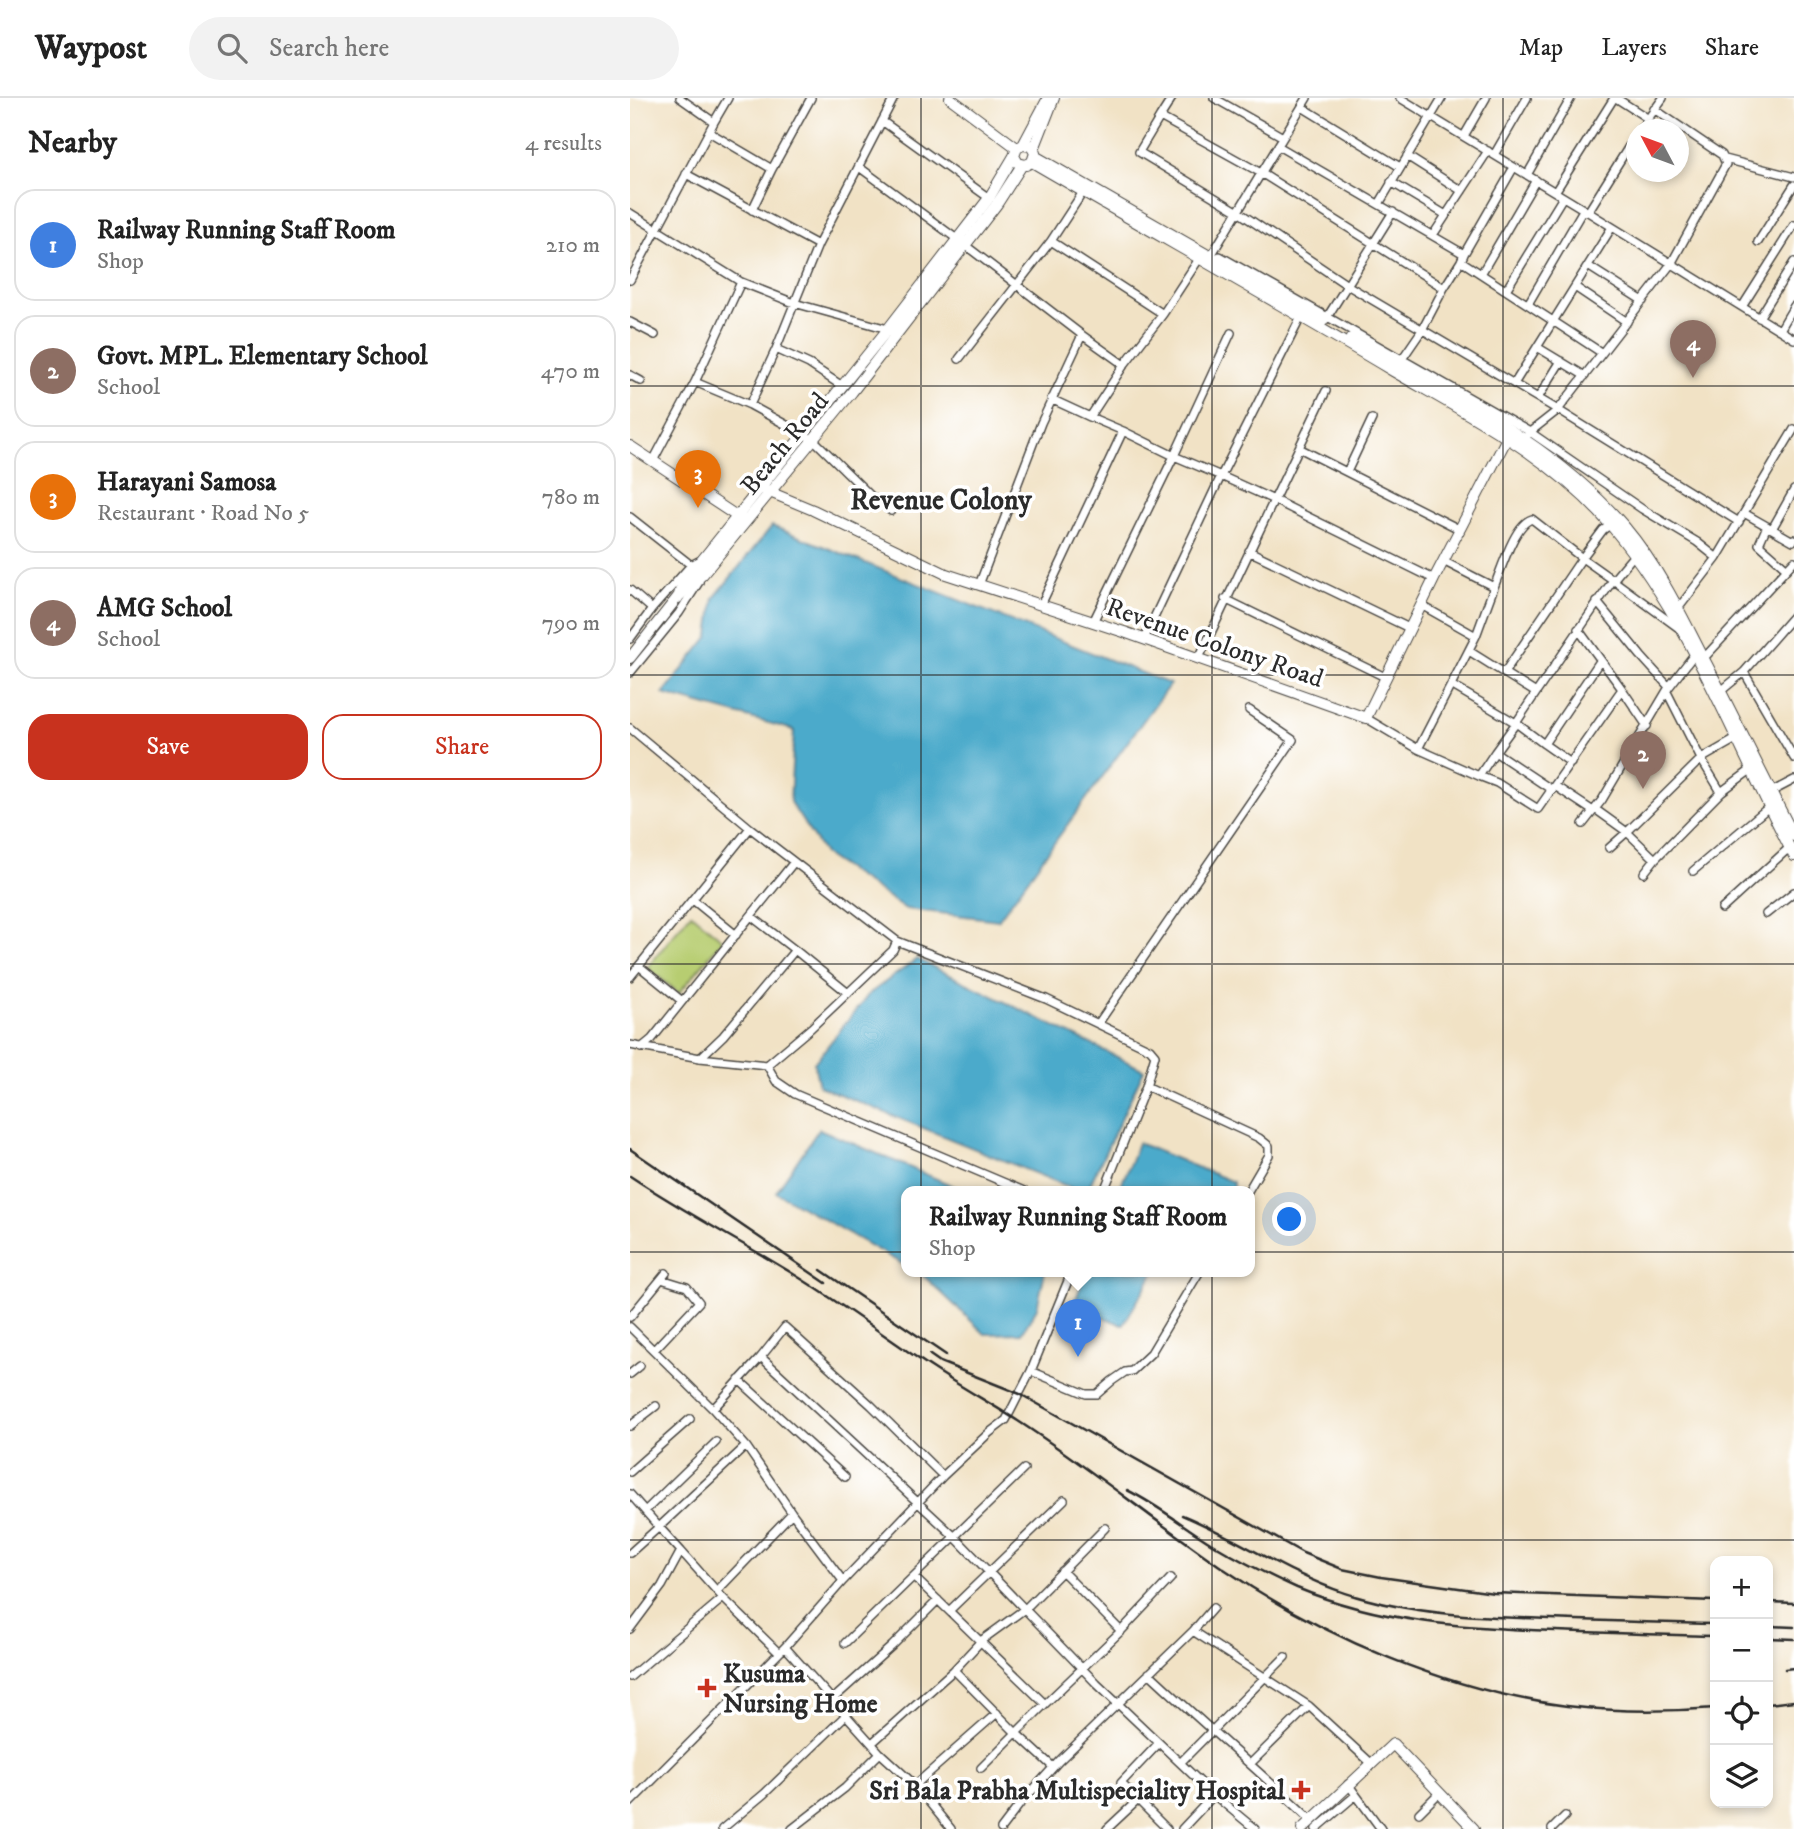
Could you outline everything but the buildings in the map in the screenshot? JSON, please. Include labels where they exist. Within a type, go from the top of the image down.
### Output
[{"type":"street","points":[[680,98],[714,122]]},
{"type":"street","points":[[630,280],[633,269],[658,231],[727,98]]},
{"type":"street","points":[[752,210],[811,98]]},
{"type":"street","points":[[750,405],[818,245],[894,98]]},
{"type":"street","points":[[950,98],[1018,150],[1083,192],[1207,260],[1326,319],[1507,438],[1525,438],[1563,467],[1625,526],[1648,556],[1770,806],[1791,834]]},
{"type":"street","name":"Beach Road","points":[[677,598],[682,585],[702,560],[771,492],[814,440],[961,242],[1048,98]]},
{"type":"street","name":"Beach Road","points":[[677,598],[703,574],[742,520],[760,488],[888,329],[961,242],[997,204],[1030,158],[1054,98]]},
{"type":"street","points":[[1172,98],[1139,152],[1237,211],[1347,285],[1558,410],[1739,522]]},
{"type":"street","points":[[1214,98],[1283,137]]},
{"type":"street","points":[[1400,98],[1794,339]]},
{"type":"street","points":[[1378,204],[1442,98]]},
{"type":"street","points":[[1464,136],[1486,98]]},
{"type":"street","points":[[1433,235],[1528,98]]},
{"type":"street","points":[[1527,175],[1570,98]]},
{"type":"street","points":[[1555,192],[1615,98],[1647,118],[1662,98]]},
{"type":"street","points":[[1090,417],[1124,365],[1207,260],[1303,101],[1399,167]]},
{"type":"street","points":[[1654,109],[1725,159],[1794,177]]},
{"type":"street","points":[[1160,117],[1261,173],[1444,288]]},
{"type":"street","points":[[882,121],[989,198]]},
{"type":"street","points":[[709,132],[772,169]]},
{"type":"street","points":[[1278,146],[1433,235],[1481,274],[1602,353]]},
{"type":"street","points":[[1018,150],[1301,317],[1398,365],[1525,438],[1697,542],[1717,558]]},
{"type":"street","points":[[1528,304],[1626,150]]},
{"type":"street","points":[[1407,156],[1462,191]]},
{"type":"street","points":[[1525,438],[1558,410],[1671,264],[1726,164],[1725,159]]},
{"type":"street","points":[[859,167],[1124,365]]},
{"type":"street","points":[[1398,365],[1422,330],[1514,167]]},
{"type":"street","points":[[686,174],[818,245]]},
{"type":"street","points":[[1481,274],[1536,180]]},
{"type":"street","points":[[1391,182],[1446,215]]},
{"type":"street","points":[[1758,242],[1794,185]]},
{"type":"street","points":[[959,359],[1051,241],[1083,192]]},
{"type":"street","points":[[1506,290],[1563,197]]},
{"type":"street","points":[[1326,319],[1393,212]]},
{"type":"street","points":[[630,213],[741,282],[794,303],[888,329]]},
{"type":"street","points":[[1742,307],[1794,225]]},
{"type":"street","points":[[1514,384],[1612,227]]},
{"type":"street","points":[[1051,241],[1163,314]]},
{"type":"street","points":[[1759,317],[1791,275],[1794,262]]},
{"type":"street","points":[[1588,266],[1643,301]]},
{"type":"street","points":[[653,461],[695,382],[741,282]]},
{"type":"street","points":[[1575,287],[1627,323]]},
{"type":"street","points":[[1780,330],[1794,306]]},
{"type":"street","points":[[1144,639],[1221,476],[1301,317]]},
{"type":"street","points":[[630,322],[655,335]]},
{"type":"street","points":[[1093,622],[1231,333]]},
{"type":"street","points":[[979,585],[1051,399],[1082,335]]},
{"type":"street","points":[[1537,347],[1585,376]]},
{"type":"street","points":[[776,349],[809,364],[842,386]]},
{"type":"street","points":[[1538,398],[1560,361]]},
{"type":"street","points":[[630,375],[641,381]]},
{"type":"street","points":[[695,382],[750,405],[814,440],[870,496],[891,511]]},
{"type":"street","points":[[1199,658],[1326,391]]},
{"type":"street","points":[[1051,399],[1274,500],[1434,579]]},
{"type":"street","points":[[1347,472],[1372,419]]},
{"type":"street","points":[[1676,610],[1717,558],[1794,429]]},
{"type":"street","points":[[1041,605],[1123,431]]},
{"type":"street","points":[[1507,438],[1366,718],[1418,749],[1497,783],[1538,809],[1622,689]]},
{"type":"street","points":[[1525,438],[1610,525],[1676,610],[1680,630]]},
{"type":"street","points":[[630,446],[742,520]]},
{"type":"street","points":[[1299,448],[1459,529]]},
{"type":"street","name":"Revenue Colony Road","points":[[760,488],[946,575],[1144,639],[1366,718]]},
{"type":"street","points":[[1786,568],[1759,544],[1794,490]]},
{"type":"street","points":[[1744,513],[1794,541]]},
{"type":"street","points":[[630,517],[691,565]]},
{"type":"street","points":[[1418,749],[1476,636],[1519,527],[1532,519],[1680,630],[1721,691],[1771,792],[1791,834],[1792,852],[1722,909]]},
{"type":"street","points":[[1504,673],[1582,558],[1603,530],[1610,525]]},
{"type":"street","points":[[1249,551],[1409,628]]},
{"type":"street","points":[[1479,776],[1578,629],[1634,555]]},
{"type":"street","points":[[630,639],[691,565],[702,560]]},
{"type":"street","points":[[1443,561],[1494,587]]},
{"type":"street","points":[[1583,824],[1668,690],[1794,561]]},
{"type":"street","points":[[630,673],[679,614],[703,574]]},
{"type":"street","points":[[630,590],[653,609]]},
{"type":"street","points":[[630,658],[677,598]]},
{"type":"street","points":[[1225,599],[1385,677]]},
{"type":"street","points":[[1597,602],[1668,690],[1701,759],[1721,792]]},
{"type":"street","points":[[1421,606],[1476,636]]},
{"type":"street","points":[[1721,691],[1744,672],[1794,615]]},
{"type":"street","points":[[1578,629],[1647,726]]},
{"type":"street","points":[[1469,651],[1536,693]]},
{"type":"street","points":[[1544,744],[1600,661]]},
{"type":"street","points":[[1744,672],[1794,758]]},
{"type":"street","points":[[1451,685],[1516,723],[1571,763]]},
{"type":"street","points":[[1098,1024],[1293,740],[1249,710]]},
{"type":"street","points":[[630,728],[750,828],[897,941],[1046,999],[1150,1049],[1155,1055],[1146,1086],[1106,1186]]},
{"type":"street","points":[[1609,848],[1701,759],[1736,739]]},
{"type":"street","points":[[1494,752],[1594,810],[1627,832],[1655,859]]},
{"type":"street","points":[[1644,873],[1721,792],[1752,769]]},
{"type":"street","points":[[1771,792],[1794,780]]},
{"type":"street","points":[[1693,871],[1770,806]]},
{"type":"street","points":[[630,977],[750,828]]},
{"type":"street","points":[[641,1048],[794,862]]},
{"type":"street","points":[[1766,914],[1794,892]]},
{"type":"street","points":[[694,900],[736,935]]},
{"type":"street","points":[[751,916],[848,993]]},
{"type":"street","points":[[630,1045],[700,1058],[767,1065],[848,993],[892,950],[897,941]]},
{"type":"street","points":[[700,1058],[723,1036],[794,950]]},
{"type":"street","points":[[639,966],[682,1001]]},
{"type":"street","points":[[767,1065],[776,1081],[795,1094],[1012,1186]]},
{"type":"street","points":[[1146,1086],[1259,1138],[1269,1146],[1269,1155],[1251,1186]]},
{"type":"street","points":[[630,1317],[664,1276],[687,1287],[699,1302],[654,1350]]},
{"type":"street","points":[[630,1803],[785,1647],[843,1581],[943,1476],[1006,1420],[1031,1371],[1070,1277]]},
{"type":"street","points":[[1031,1371],[1086,1394],[1097,1394],[1125,1372],[1132,1371],[1151,1353],[1196,1277]]},
{"type":"street","points":[[630,1327],[713,1409],[746,1446],[843,1581]]},
{"type":"street","points":[[713,1409],[785,1327],[871,1405],[943,1476]]},
{"type":"street","points":[[761,1357],[918,1502],[1026,1608],[1118,1704],[1255,1829]]},
{"type":"street","points":[[630,1374],[640,1366]]},
{"type":"street","points":[[739,1380],[845,1477]]},
{"type":"street","points":[[630,1426],[656,1406]]},
{"type":"street","points":[[630,1472],[690,1419]]},
{"type":"street","points":[[645,1511],[716,1442]]},
{"type":"street","points":[[630,1553],[746,1446]]},
{"type":"street","points":[[845,1643],[1024,1469]]},
{"type":"street","points":[[630,1494],[723,1598],[779,1653]]},
{"type":"street","points":[[950,1610],[1064,1500]]},
{"type":"street","points":[[717,1591],[792,1513]]},
{"type":"street","points":[[872,1743],[954,1670],[982,1640],[1026,1608],[1105,1528]]},
{"type":"street","points":[[630,1629],[662,1586],[681,1551]]},
{"type":"street","points":[[1062,1572],[1121,1631]]},
{"type":"street","points":[[914,1577],[1045,1704]]},
{"type":"street","points":[[981,1769],[1171,1578]]},
{"type":"street","points":[[630,1677],[723,1598]]},
{"type":"street","points":[[833,1699],[938,1600]]},
{"type":"street","points":[[1001,1829],[1053,1767],[1193,1631],[1213,1608]]},
{"type":"street","points":[[1193,1631],[1309,1706],[1371,1763]]},
{"type":"street","points":[[785,1647],[880,1753],[915,1785],[950,1829]]},
{"type":"street","points":[[1181,1762],[1285,1657]]},
{"type":"street","points":[[954,1670],[1053,1767]]},
{"type":"street","points":[[1149,1673],[1314,1824]]},
{"type":"street","points":[[1250,1764],[1309,1706]]},
{"type":"street","points":[[915,1785],[997,1713]]},
{"type":"street","points":[[722,1829],[764,1794],[847,1714]]},
{"type":"street","points":[[1159,1743],[1121,1783],[1167,1829]]},
{"type":"street","points":[[1314,1824],[1348,1784],[1393,1744],[1474,1829]]},
{"type":"street","points":[[792,1829],[845,1787],[880,1753]]},
{"type":"street","points":[[1348,1784],[1381,1829]]},
{"type":"street","points":[[1419,1813],[1439,1793]]},
{"type":"street","points":[[1182,1829],[1214,1794]]},
{"type":"street","points":[[1302,1829],[1314,1824],[1356,1795]]},
{"type":"street","points":[[1107,1829],[1138,1800]]},
{"type":"street","points":[[1552,1829],[1565,1816]]},
{"type":"green space","points":[[691,913],[723,940],[679,993],[647,968]]},
{"type":"water","points":[[772,526],[1170,684],[998,920],[906,909],[825,855],[790,802],[794,730],[663,694],[709,636],[714,598]]},
{"type":"water","points":[[917,959],[1144,1070],[1089,1186],[1067,1186],[819,1086],[814,1063],[869,994]]},
{"type":"water","points":[[819,1129],[953,1186],[901,1186],[901,1263],[776,1192]]},
{"type":"water","points":[[1138,1143],[1233,1182],[1233,1186],[1121,1186]]},
{"type":"water","points":[[1044,1277],[1037,1308],[1022,1333],[985,1334],[926,1278]]},
{"type":"water","points":[[1085,1277],[1151,1277],[1123,1325],[1095,1314],[1075,1301]]},
{"type":"railway","points":[[630,1149],[826,1283]]},
{"type":"railway","points":[[630,1176],[795,1275],[934,1369],[1018,1421],[1262,1594],[1345,1638],[1432,1674],[1522,1699],[1622,1710],[1710,1708]]},
{"type":"railway","points":[[821,1270],[946,1355]]},
{"type":"railway","points":[[930,1355],[940,1362],[1020,1394],[1303,1553],[1342,1569],[1494,1593],[1710,1601]]},
{"type":"railway","points":[[1127,1490],[1212,1544],[1254,1567],[1297,1588],[1360,1609],[1425,1622],[1490,1628],[1710,1636]]},
{"type":"railway","points":[[1182,1515],[1324,1585],[1395,1606],[1447,1614],[1499,1617],[1710,1624]]},
{"type":"railway","points":[[1773,1602],[1794,1603]]},
{"type":"railway","points":[[1773,1626],[1794,1627]]},
{"type":"railway","points":[[1773,1638],[1794,1639]]},
{"type":"railway","points":[[1785,1669],[1794,1668]]},
{"type":"railway","points":[[1773,1703],[1794,1701]]},
{"type":"place","name":"AMG School","points":[[1693,378]]},
{"type":"place","name":"Harayani Samosa","points":[[698,508]]},
{"type":"place","name":"Govt. MPL. Elementary School","points":[[1643,789]]},
{"type":"place","name":"Railway Running Staff Room","points":[[1078,1357]]},
{"type":"place","name":"Kusuma Nursing Home","points":[[707,1688]]},
{"type":"place","name":"Sri Bala Prabha Multispeciality Hospital","points":[[1301,1790]]},
{"type":"district","name":"Revenue Colony","points":[[941,499]]}]
